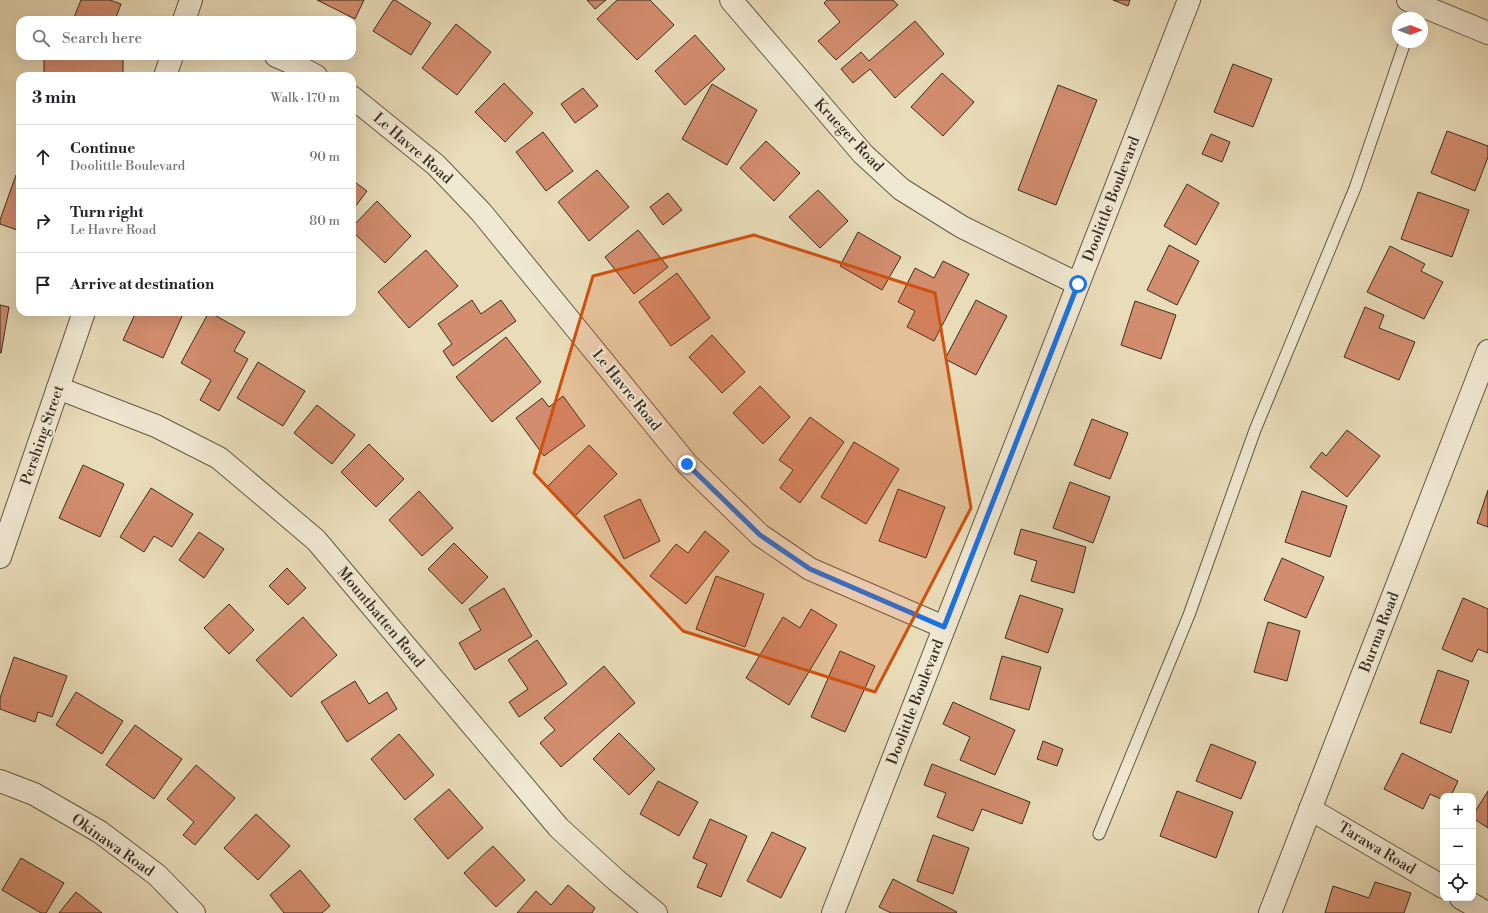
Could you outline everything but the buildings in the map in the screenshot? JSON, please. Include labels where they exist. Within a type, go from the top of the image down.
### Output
[{"type":"street","name":"Krueger Road","points":[[732,0],[863,154],[901,189],[962,227],[1078,284]]},
{"type":"street","name":"Doolittle Boulevard","points":[[833,913],[1189,0]]},
{"type":"street","points":[[1413,8],[1488,34]]},
{"type":"street","points":[[166,72],[171,60]]},
{"type":"street","points":[[285,60],[309,72]]},
{"type":"street","name":"Le Havre Road","points":[[356,100],[436,165],[482,212],[687,464],[760,535],[810,569],[944,627]]},
{"type":"street","name":"Pershing Street","points":[[0,557],[83,316]]},
{"type":"street","name":"Burma Road","points":[[1270,913],[1310,809],[1480,397],[1488,351]]},
{"type":"street","name":"Mountbatten Road","points":[[58,388],[156,426],[219,458],[310,534],[559,828],[616,880],[656,913]]},
{"type":"street","name":"Okinawa Road","points":[[0,781],[34,794],[100,832],[157,875],[194,913]]},
{"type":"street","name":"Tarawa Road","points":[[1310,809],[1440,885]]},
{"type":"street","points":[[1466,901],[1487,913]]},
{"type":"lane","points":[[1099,834],[1189,615],[1255,430],[1355,188],[1403,48]]},
{"type":"highlighted area","points":[[754,235],[935,293],[971,508],[875,692],[683,631],[534,473],[593,276]]},
{"type":"route","points":[[687,464],[760,535],[810,569],[944,627],[1078,284]]}]
